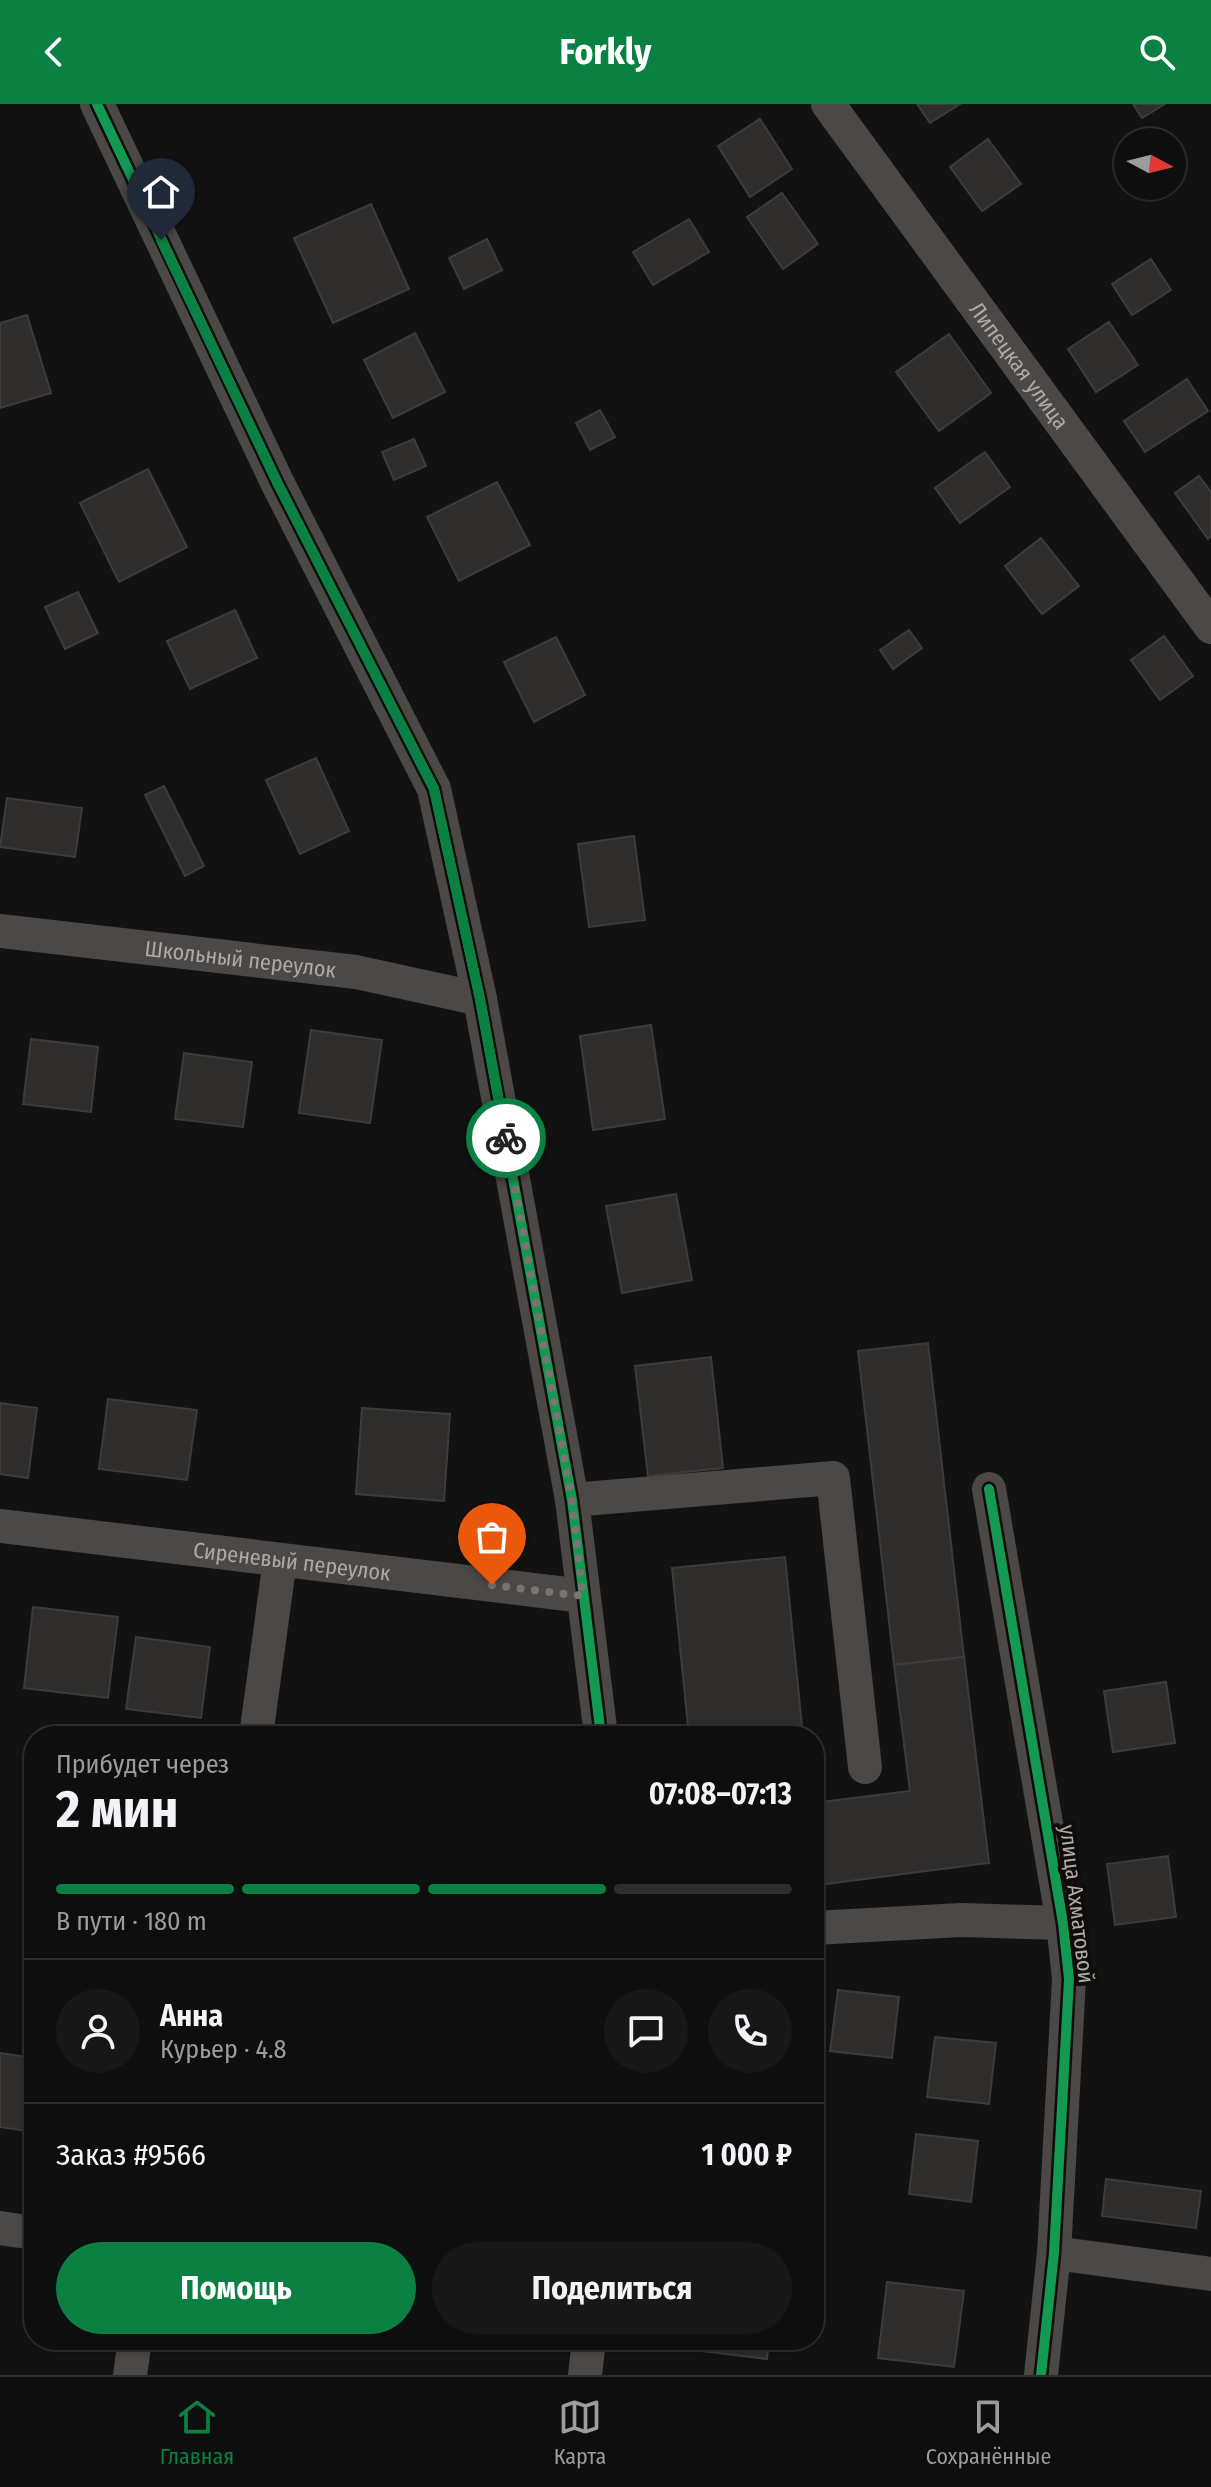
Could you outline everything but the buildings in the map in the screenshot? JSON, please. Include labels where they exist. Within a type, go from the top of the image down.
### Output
[{"type":"street","points":[[97,104],[278,484],[434,789],[480,999],[572,1500],[600,1726]]},
{"type":"street","name":"Липецкая улица","points":[[828,104],[1211,627]]},
{"type":"street","name":"Школьный переулок","points":[[0,931],[356,972],[480,999]]},
{"type":"street","points":[[572,1500],[833,1478],[865,1767]]},
{"type":"street","name":"улица Ахматовой","points":[[989,1489],[1063,1923],[1069,1979],[1054,2253],[1041,2375]]},
{"type":"street","name":"Сиреневый переулок","points":[[0,1526],[583,1596]]},
{"type":"street","points":[[257,1726],[280,1560]]},
{"type":"street","points":[[824,1927],[961,1920],[1063,1923]]},
{"type":"street","points":[[0,2228],[24,2232]]},
{"type":"street","points":[[1054,2253],[1211,2274]]},
{"type":"street","points":[[130,2375],[134,2350]]},
{"type":"street","points":[[585,2375],[588,2350]]},
{"type":"cycle path","points":[[97,104],[278,484],[434,789],[480,999],[572,1500],[600,1726]]},
{"type":"cycle path","points":[[989,1489],[1063,1923],[1069,1979],[1054,2253],[1041,2375]]},
{"type":"way so far","points":[[492,1585],[583,1596],[572,1500],[506,1138]]},
{"type":"route","points":[[161,240],[278,484],[434,789],[480,999],[506,1138]]}]
